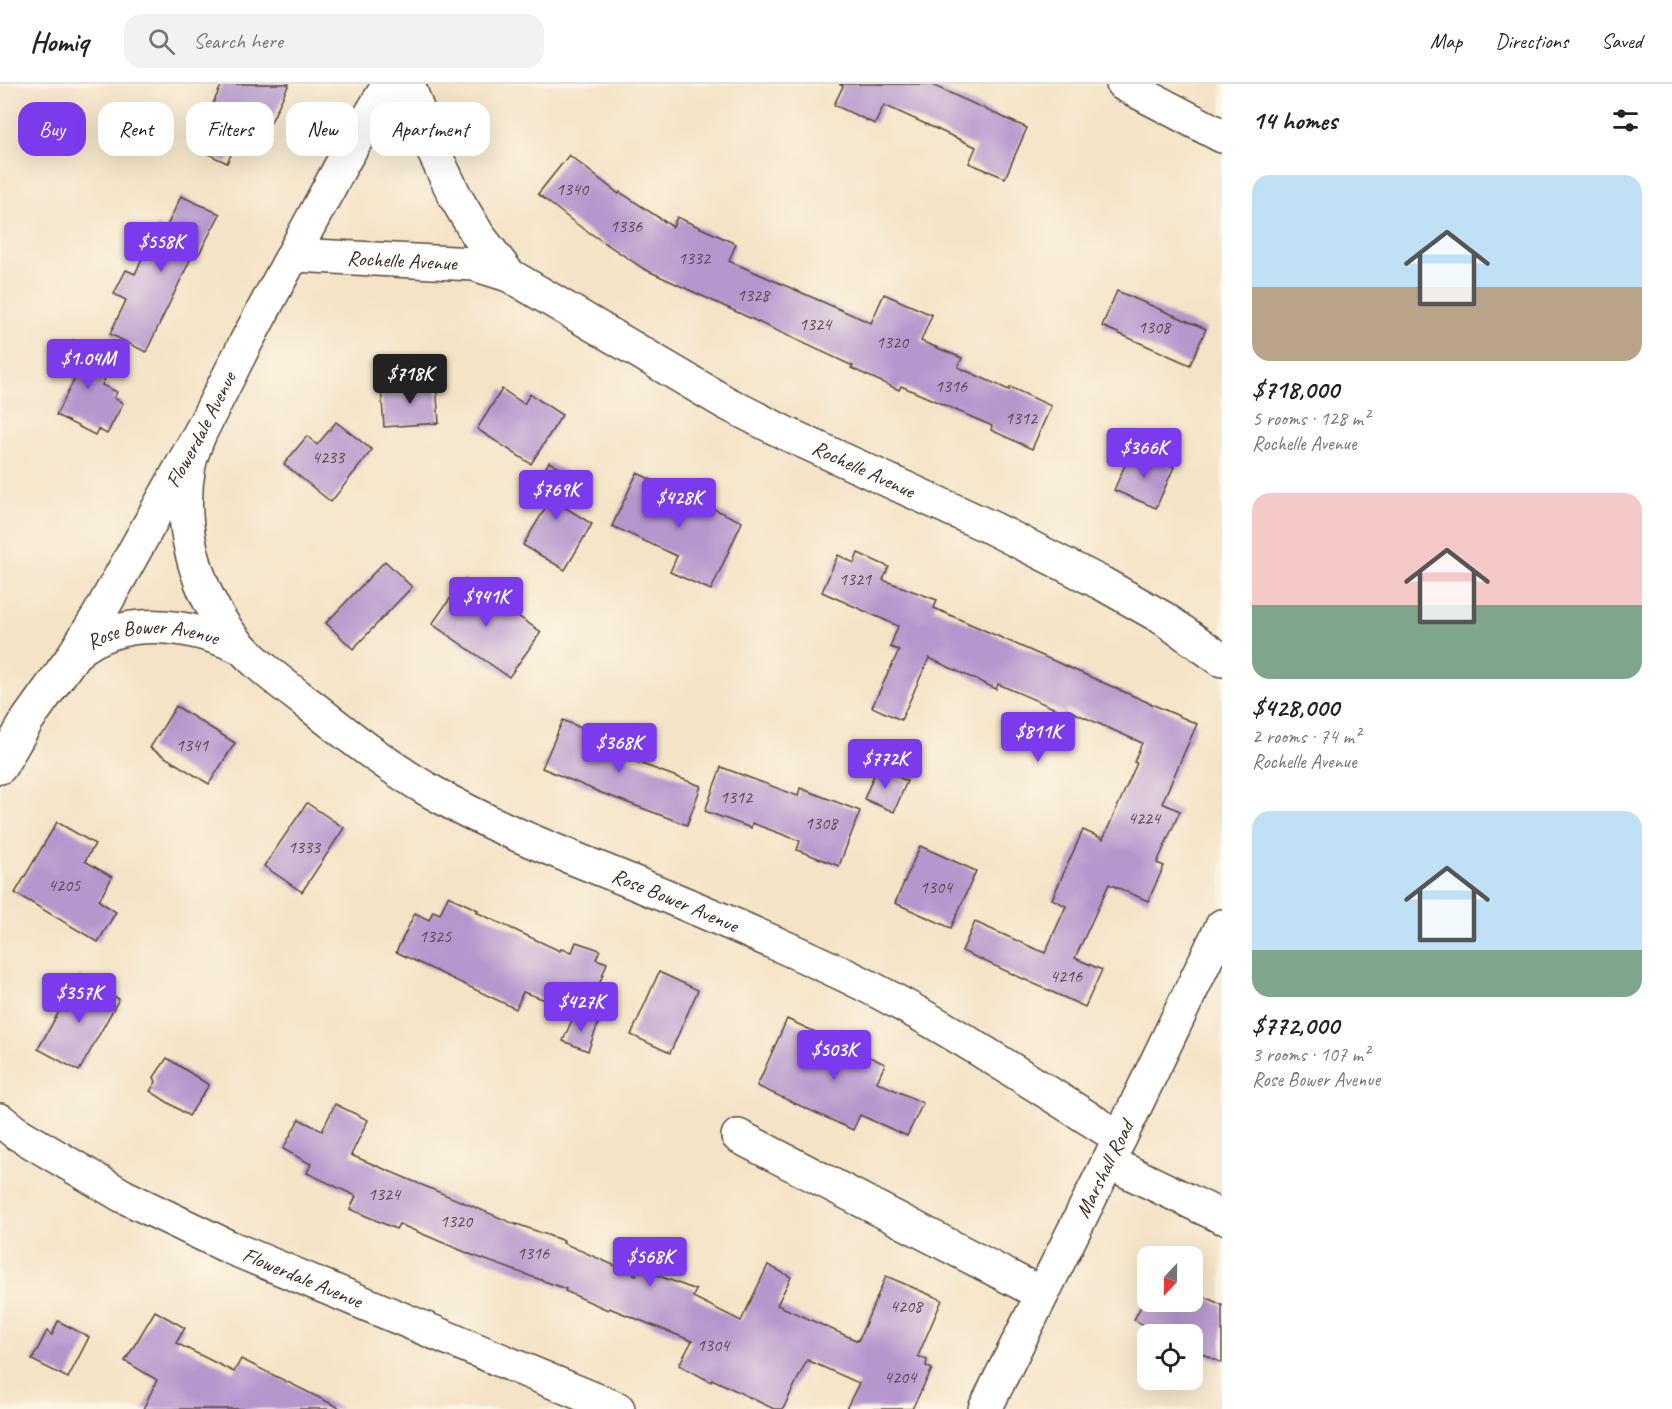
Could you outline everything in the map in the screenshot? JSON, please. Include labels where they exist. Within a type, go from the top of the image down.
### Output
[{"type":"street","name":"Flowerdale Avenue","points":[[0,767],[28,719],[100,613],[199,435],[245,344],[345,160],[389,84]]},
{"type":"street","name":"Rochelle Avenue","points":[[408,84],[430,144],[456,198],[478,235],[508,275]]},
{"type":"street","points":[[1123,84],[1222,136]]},
{"type":"street","name":"Rochelle Avenue","points":[[294,255],[474,264],[508,275],[726,403],[992,528],[1103,584],[1163,618],[1222,660]]},
{"type":"street","name":"Rose Bower Avenue","points":[[199,435],[186,481],[188,532],[207,594],[219,617],[240,647],[364,749],[433,792],[524,838],[722,919],[850,978],[961,1038],[1114,1150],[1222,1217]]},
{"type":"street","name":"Rose Bower Avenue","points":[[71,658],[92,640],[109,633],[144,627],[179,628],[201,632],[240,647]]},
{"type":"street","name":"Marshall Road","points":[[985,1409],[1222,926]]},
{"type":"street","name":"Flowerdale Avenue","points":[[0,1120],[15,1132],[123,1196],[229,1247],[618,1409]]},
{"type":"street","points":[[738,1136],[1042,1294]]},
{"type":"building","points":[[222,84],[289,84],[274,116],[274,102],[214,102]]},
{"type":"building","points":[[839,84],[930,84],[1027,128],[1005,178],[969,163],[976,147],[884,105],[875,124],[834,105],[843,86]]},
{"type":"building","points":[[569,155],[619,194],[620,192],[673,227],[677,217],[736,244],[729,261],[871,323],[884,294],[932,315],[921,341],[962,358],[958,367],[1051,406],[1032,449],[991,430],[992,426],[901,386],[899,390],[851,368],[853,366],[644,269],[575,223],[538,194]]},
{"type":"building","points":[[212,156],[230,156],[227,163]]},
{"type":"building","points":[[181,196],[220,214],[199,254],[194,252],[146,352],[110,334],[126,300],[114,294],[126,270],[135,274],[157,226],[165,230]]},
{"type":"building","points":[[1117,291],[1206,329],[1190,365],[1102,326]]},
{"type":"building","points":[[73,340],[114,360],[102,385],[117,392],[114,398],[123,403],[107,434],[98,429],[95,435],[56,415],[75,378],[58,369]]},
{"type":"building","points":[[436,383],[439,423],[384,427],[381,387]]},
{"type":"building","points":[[502,389],[524,404],[530,394],[562,415],[531,464],[477,429]]},
{"type":"building","points":[[336,422],[372,450],[331,502],[284,464],[307,436],[317,445]]},
{"type":"building","points":[[1132,449],[1174,467],[1156,508],[1114,490]]},
{"type":"building","points":[[549,462],[574,477],[558,503],[592,524],[565,570],[523,545],[549,502],[531,492]]},
{"type":"building","points":[[637,473],[742,522],[711,590],[670,572],[677,556],[612,526]]},
{"type":"building","points":[[858,553],[889,567],[883,580],[937,600],[934,608],[1197,724],[1162,803],[1180,811],[1157,863],[1164,866],[1148,901],[1109,884],[1075,958],[1102,970],[1085,1007],[962,951],[975,922],[1045,953],[1066,906],[1052,899],[1083,830],[1103,839],[1137,763],[1134,762],[1142,743],[1066,709],[1065,713],[998,684],[996,689],[929,658],[901,720],[872,707],[899,650],[890,647],[898,626],[822,592],[838,555],[854,563]]},
{"type":"building","points":[[385,561],[412,587],[353,649],[326,623]]},
{"type":"building","points":[[464,579],[541,632],[509,677],[432,624]]},
{"type":"building","points":[[176,706],[235,743],[209,784],[150,748]]},
{"type":"building","points":[[563,720],[622,746],[618,755],[701,786],[687,825],[542,768]]},
{"type":"building","points":[[721,767],[798,796],[800,788],[860,811],[839,866],[797,850],[800,841],[752,823],[751,828],[705,811]]},
{"type":"building","points":[[877,768],[907,781],[894,812],[864,799]]},
{"type":"building","points":[[307,803],[344,828],[302,892],[264,866]]},
{"type":"building","points":[[57,822],[95,844],[85,861],[112,877],[99,901],[116,912],[98,942],[15,893]]},
{"type":"building","points":[[920,846],[976,871],[951,928],[895,903]]},
{"type":"building","points":[[448,896],[478,910],[476,912],[560,951],[561,949],[572,952],[576,942],[600,950],[596,959],[607,963],[588,1015],[523,992],[516,1009],[396,952],[415,913],[429,920],[433,911],[440,914]]},
{"type":"building","points":[[659,972],[698,990],[670,1053],[631,1035]]},
{"type":"building","points":[[79,976],[119,999],[79,1071],[38,1049]]},
{"type":"building","points":[[574,1015],[598,1024],[588,1051],[563,1041]]},
{"type":"building","points":[[787,1019],[885,1064],[877,1082],[923,1103],[907,1136],[860,1115],[853,1130],[757,1086]]},
{"type":"building","points":[[167,1058],[209,1085],[189,1116],[150,1091],[156,1082],[154,1077]]},
{"type":"building","points":[[335,1104],[368,1120],[351,1155],[517,1225],[564,1241],[563,1243],[636,1275],[638,1268],[696,1290],[693,1297],[741,1321],[768,1265],[791,1277],[777,1305],[858,1341],[886,1276],[942,1300],[918,1356],[927,1360],[926,1366],[932,1369],[912,1409],[846,1409],[859,1383],[807,1360],[783,1409],[774,1409],[712,1379],[711,1382],[679,1365],[692,1341],[609,1308],[608,1310],[565,1291],[566,1289],[472,1255],[399,1224],[396,1229],[350,1209],[356,1196],[307,1173],[311,1164],[283,1149],[299,1119],[322,1131]]},
{"type":"building","points":[[1203,1296],[1222,1305],[1222,1363],[1203,1354],[1203,1324],[1142,1324],[1134,1320],[1138,1312],[1203,1312]]},
{"type":"building","points":[[155,1311],[185,1328],[176,1343],[234,1372],[241,1359],[342,1409],[143,1409],[157,1380],[125,1361]]},
{"type":"building","points":[[58,1321],[89,1337],[68,1378],[32,1360],[47,1331],[52,1335]]}]
